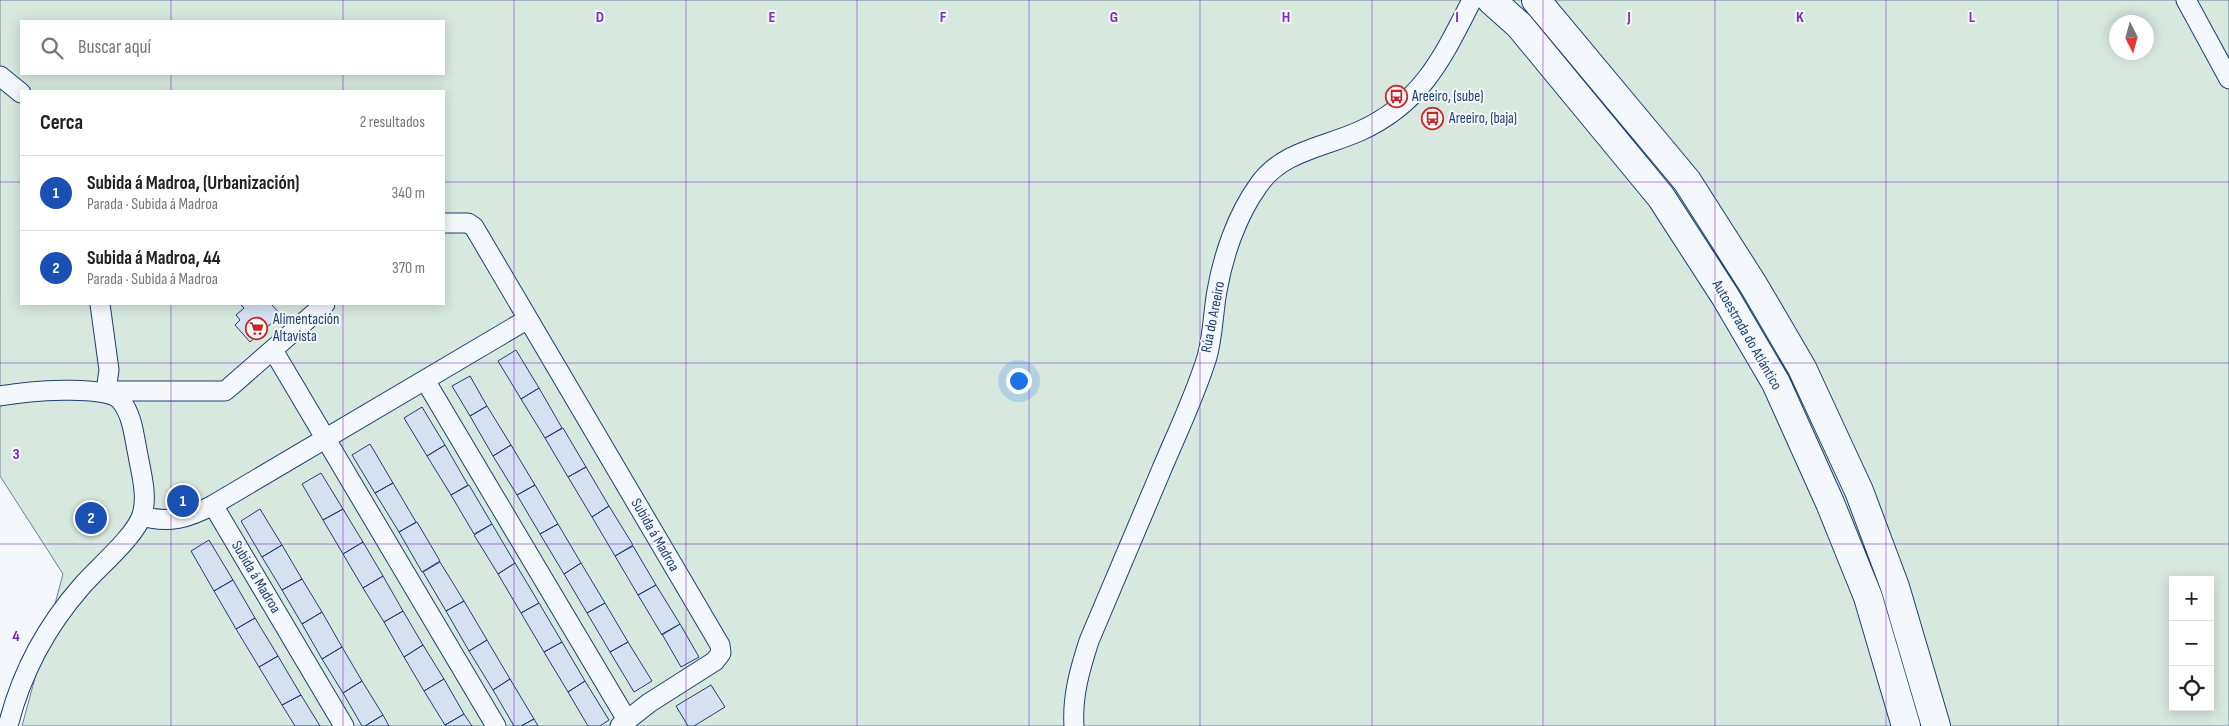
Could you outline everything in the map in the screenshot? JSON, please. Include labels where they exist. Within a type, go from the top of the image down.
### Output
[{"type":"highway","name":"Autoestrada do Atlántico","points":[[1491,0],[1519,25],[1661,197],[1725,296],[1776,383],[1830,503],[1868,597],[1906,726]]},
{"type":"highway","name":"Autoestrada do Atlántico","points":[[1536,0],[1687,181],[1754,286],[1802,368],[1863,500],[1895,587],[1936,726]]},
{"type":"street","name":"Rúa do Areeiro","points":[[1074,726],[1073,708],[1080,667],[1089,641],[1187,411],[1207,356],[1217,289],[1230,246],[1246,204],[1259,184],[1280,164],[1300,153],[1360,131],[1385,117],[1422,87],[1447,50],[1472,0]]},
{"type":"street","points":[[2186,0],[2229,79]]},
{"type":"street","points":[[0,76],[20,92]]},
{"type":"street","name":"Subida á Madroa","points":[[425,380],[624,723],[648,703],[715,661],[721,653],[720,645],[474,227],[468,223],[445,223]]},
{"type":"street","points":[[100,305],[109,370],[106,391]]},
{"type":"street","points":[[0,396],[22,392],[225,390],[324,305]]},
{"type":"street","points":[[142,516],[155,520],[174,520],[194,515],[528,318]]},
{"type":"street","points":[[273,350],[324,439],[496,726]]},
{"type":"street","points":[[8,726],[16,698],[38,646],[81,586],[119,548],[142,516],[144,501],[133,430],[128,412],[120,399],[106,391]]},
{"type":"street","name":"Subida á Madroa","points":[[213,505],[344,726]]},
{"type":"shaded area","points":[[0,0],[2229,0],[2229,726],[22,726],[63,574],[0,476]]},
{"type":"building","points":[[241,305],[272,305],[281,315],[250,342],[235,325],[240,320],[236,315],[244,308]]},
{"type":"building","points":[[516,350],[539,388],[521,399],[498,361]]},
{"type":"building","points":[[470,376],[487,406],[470,416],[452,386]]},
{"type":"building","points":[[539,388],[562,428],[545,438],[521,399]]},
{"type":"building","points":[[487,406],[511,445],[493,456],[470,416]]},
{"type":"building","points":[[422,407],[445,445],[427,456],[404,418]]},
{"type":"building","points":[[563,428],[586,467],[568,477],[545,438]]},
{"type":"building","points":[[370,444],[393,483],[375,493],[352,455]]},
{"type":"building","points":[[445,445],[468,485],[451,495],[427,456]]},
{"type":"building","points":[[511,445],[535,485],[517,495],[493,456]]},
{"type":"building","points":[[586,467],[609,506],[592,517],[568,477]]},
{"type":"building","points":[[321,473],[343,509],[323,520],[302,484]]},
{"type":"building","points":[[393,483],[416,522],[399,532],[375,493]]},
{"type":"building","points":[[469,485],[492,524],[474,534],[451,495]]},
{"type":"building","points":[[535,485],[558,524],[540,534],[517,495]]},
{"type":"building","points":[[609,506],[633,545],[615,556],[592,517]]},
{"type":"building","points":[[260,509],[282,545],[262,557],[241,521]]},
{"type":"building","points":[[343,509],[363,542],[343,554],[323,520]]},
{"type":"building","points":[[417,522],[440,561],[422,572],[399,532]]},
{"type":"building","points":[[492,524],[515,563],[498,574],[474,535]]},
{"type":"building","points":[[558,524],[581,563],[564,574],[540,534]]},
{"type":"building","points":[[209,540],[233,580],[214,591],[191,551]]},
{"type":"building","points":[[363,542],[383,576],[363,588],[343,554]]},
{"type":"building","points":[[282,545],[302,579],[282,590],[262,557]]},
{"type":"building","points":[[633,546],[656,585],[638,595],[615,556]]},
{"type":"building","points":[[440,562],[464,601],[446,611],[423,572]]},
{"type":"building","points":[[515,563],[539,603],[521,613],[498,574]]},
{"type":"building","points":[[581,563],[605,603],[587,613],[564,574]]},
{"type":"building","points":[[383,576],[403,611],[384,622],[363,588]]},
{"type":"building","points":[[302,579],[322,612],[302,624],[282,590]]},
{"type":"building","points":[[233,580],[255,618],[236,629],[214,591]]},
{"type":"building","points":[[656,585],[680,624],[662,635],[638,595]]},
{"type":"building","points":[[464,601],[487,640],[469,651],[446,611]]},
{"type":"building","points":[[539,603],[562,642],[544,652],[521,613]]},
{"type":"building","points":[[605,603],[628,642],[610,652],[587,613]]},
{"type":"building","points":[[403,611],[423,645],[404,657],[384,622]]},
{"type":"building","points":[[322,612],[342,647],[322,659],[302,624]]},
{"type":"building","points":[[255,618],[278,656],[259,667],[236,629]]},
{"type":"building","points":[[680,624],[699,657],[681,667],[662,634]]},
{"type":"building","points":[[487,640],[510,679],[493,690],[469,651]]},
{"type":"building","points":[[562,642],[585,681],[568,692],[544,652]]},
{"type":"building","points":[[628,642],[652,681],[634,692],[610,652]]},
{"type":"building","points":[[423,645],[444,679],[424,691],[404,657]]},
{"type":"building","points":[[342,647],[362,681],[343,693],[322,659]]},
{"type":"building","points":[[278,656],[301,695],[282,705],[259,667]]},
{"type":"building","points":[[444,679],[464,714],[445,725],[424,691]]},
{"type":"building","points":[[510,679],[534,719],[521,726],[514,726],[493,690]]},
{"type":"building","points":[[362,681],[383,715],[365,726],[362,726],[343,693]]},
{"type":"building","points":[[585,681],[609,720],[600,726],[588,726],[568,692]]},
{"type":"building","points":[[711,685],[725,707],[694,726],[688,726],[676,706]]},
{"type":"building","points":[[301,695],[320,726],[295,726],[282,705]]},
{"type":"building","points":[[464,714],[472,726],[445,726],[445,725]]},
{"type":"building","points":[[383,715],[389,726],[365,726]]},
{"type":"building","points":[[534,719],[538,726],[521,726]]},
{"type":"place","name":"Areeiro, (sube)","points":[[1396,96]]},
{"type":"place","name":"Areeiro, (baja)","points":[[1433,118]]},
{"type":"place","name":"Alimentación Altavista","points":[[257,328]]},
{"type":"place","name":"Subida á Madroa, (Urbanización)","points":[[183,501]]},
{"type":"place","name":"Subida á Madroa, 44","points":[[91,518]]}]
